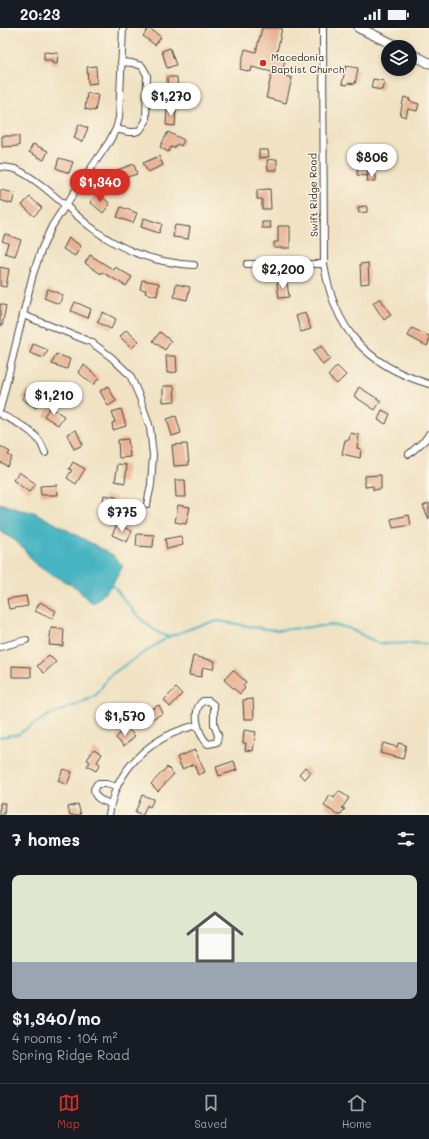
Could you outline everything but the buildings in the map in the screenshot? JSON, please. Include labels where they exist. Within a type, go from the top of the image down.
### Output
[{"type":"main road","points":[[359,28],[384,40]]},
{"type":"main road","points":[[417,57],[429,63]]},
{"type":"street","points":[[0,409],[33,274],[42,248],[52,226],[116,129],[119,118],[123,28]]},
{"type":"street","name":"Swift Ridge Road","points":[[323,28],[324,264],[334,306],[339,317],[353,337],[373,356],[386,366],[405,376],[429,384]]},
{"type":"street","points":[[116,129],[134,132],[140,130],[146,121],[147,75],[142,66],[121,62]]},
{"type":"street","points":[[0,167],[15,169],[30,178],[108,240],[124,249],[158,261],[194,265]]},
{"type":"street","points":[[247,264],[324,264]]},
{"type":"street","points":[[23,315],[91,342],[111,357],[130,375],[140,398],[150,432],[153,455],[152,485],[147,504]]},
{"type":"street","points":[[0,381],[7,382]]},
{"type":"street","points":[[0,414],[22,426],[39,439],[45,453]]},
{"type":"street","points":[[409,454],[425,440],[429,434]]},
{"type":"street","points":[[0,647],[26,640]]},
{"type":"street","points":[[203,701],[209,701],[214,705],[214,725],[218,735],[217,742],[208,744],[204,741],[198,725],[198,711],[200,703],[203,701]]},
{"type":"street","points":[[109,815],[117,787],[128,768],[148,747],[172,733],[186,727],[198,725]]},
{"type":"street","points":[[111,804],[96,797],[94,795],[94,789],[97,784],[117,787]]},
{"type":"water","points":[[0,503],[20,510],[34,512],[113,555],[123,566],[112,585],[94,604],[77,588],[47,572],[34,563],[24,549],[0,531]]},
{"type":"waterway","points":[[112,584],[144,622],[168,637]]},
{"type":"waterway","points":[[0,737],[18,734],[47,716],[95,696],[112,674],[131,661],[168,637],[203,624],[219,621],[279,630],[334,625],[348,628],[378,643],[429,644]]},
{"type":"place","name":"Macedonia Baptist Church","points":[[263,63]]}]
